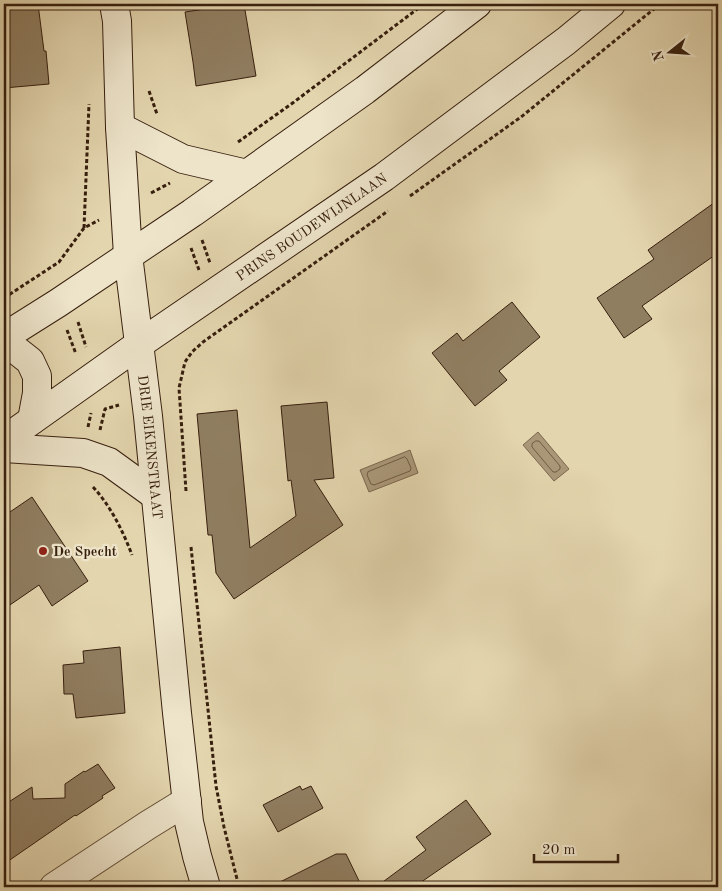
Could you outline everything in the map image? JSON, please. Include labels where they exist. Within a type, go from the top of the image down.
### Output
[{"type":"main road","name":"DRIE EIKENSTRAAT","points":[[114,4],[117,21],[120,127],[128,255],[147,407],[176,713],[189,822],[206,887]]},
{"type":"main road","points":[[4,337],[247,174],[365,90],[477,4]]},
{"type":"main road","name":"PRINS BOUDEWIJNLAAN","points":[[4,440],[138,345],[384,177],[566,41],[611,4]]},
{"type":"main road","points":[[120,127],[183,159],[247,174]]},
{"type":"main road","points":[[4,346],[16,350],[30,361],[37,376],[32,420]]},
{"type":"main road","points":[[4,448],[83,453],[109,462],[156,496]]},
{"type":"main road","points":[[54,887],[187,801]]},
{"type":"path","points":[[238,142],[424,4]]},
{"type":"path","points":[[147,86],[160,121]]},
{"type":"path","points":[[84,228],[89,101]]},
{"type":"path","points":[[186,216],[214,293],[220,329]]},
{"type":"path","points":[[186,216],[214,293],[232,322],[202,342],[192,352],[185,362],[181,375],[180,388],[186,491]]},
{"type":"path","points":[[4,298],[58,262],[70,294],[105,409]]},
{"type":"path","points":[[91,485],[108,508],[132,553],[134,562]]},
{"type":"path","points":[[191,539],[216,786],[239,887]]},
{"type":"water","points":[[538,432],[569,469],[554,481],[523,445]]},
{"type":"water","points":[[410,450],[418,473],[369,492],[360,470]]},
{"type":"building","points":[[4,4],[38,4],[44,51],[46,51],[49,84],[4,88]]},
{"type":"building","points":[[205,4],[244,4],[256,76],[196,86],[185,12],[205,9]]},
{"type":"building","points":[[718,200],[718,253],[642,306],[652,319],[624,338],[597,298],[654,259],[648,250]]},
{"type":"building","points":[[512,302],[540,337],[499,371],[507,380],[475,406],[432,353],[457,333],[463,341]]},
{"type":"building","points":[[327,402],[334,478],[314,480],[343,525],[234,599],[216,573],[212,535],[208,535],[197,414],[237,410],[250,548],[296,516],[291,480],[288,481],[281,406]]},
{"type":"building","name":"De Specht","points":[[32,497],[88,581],[52,606],[39,585],[4,609],[4,516]]},
{"type":"building","points":[[120,647],[125,713],[76,718],[73,694],[64,694],[63,665],[84,663],[83,651]]},
{"type":"building","points":[[98,764],[115,788],[4,864],[4,805],[32,787],[33,799],[65,798],[65,784]]},
{"type":"building","points":[[300,786],[302,790],[311,786],[323,808],[278,832],[263,805]]},
{"type":"building","points":[[466,800],[491,834],[414,887],[376,887],[426,850],[416,837]]},
{"type":"building","points":[[336,854],[346,854],[362,887],[270,887]]},
{"type":"place","name":"De Specht","points":[[43,551]]}]
